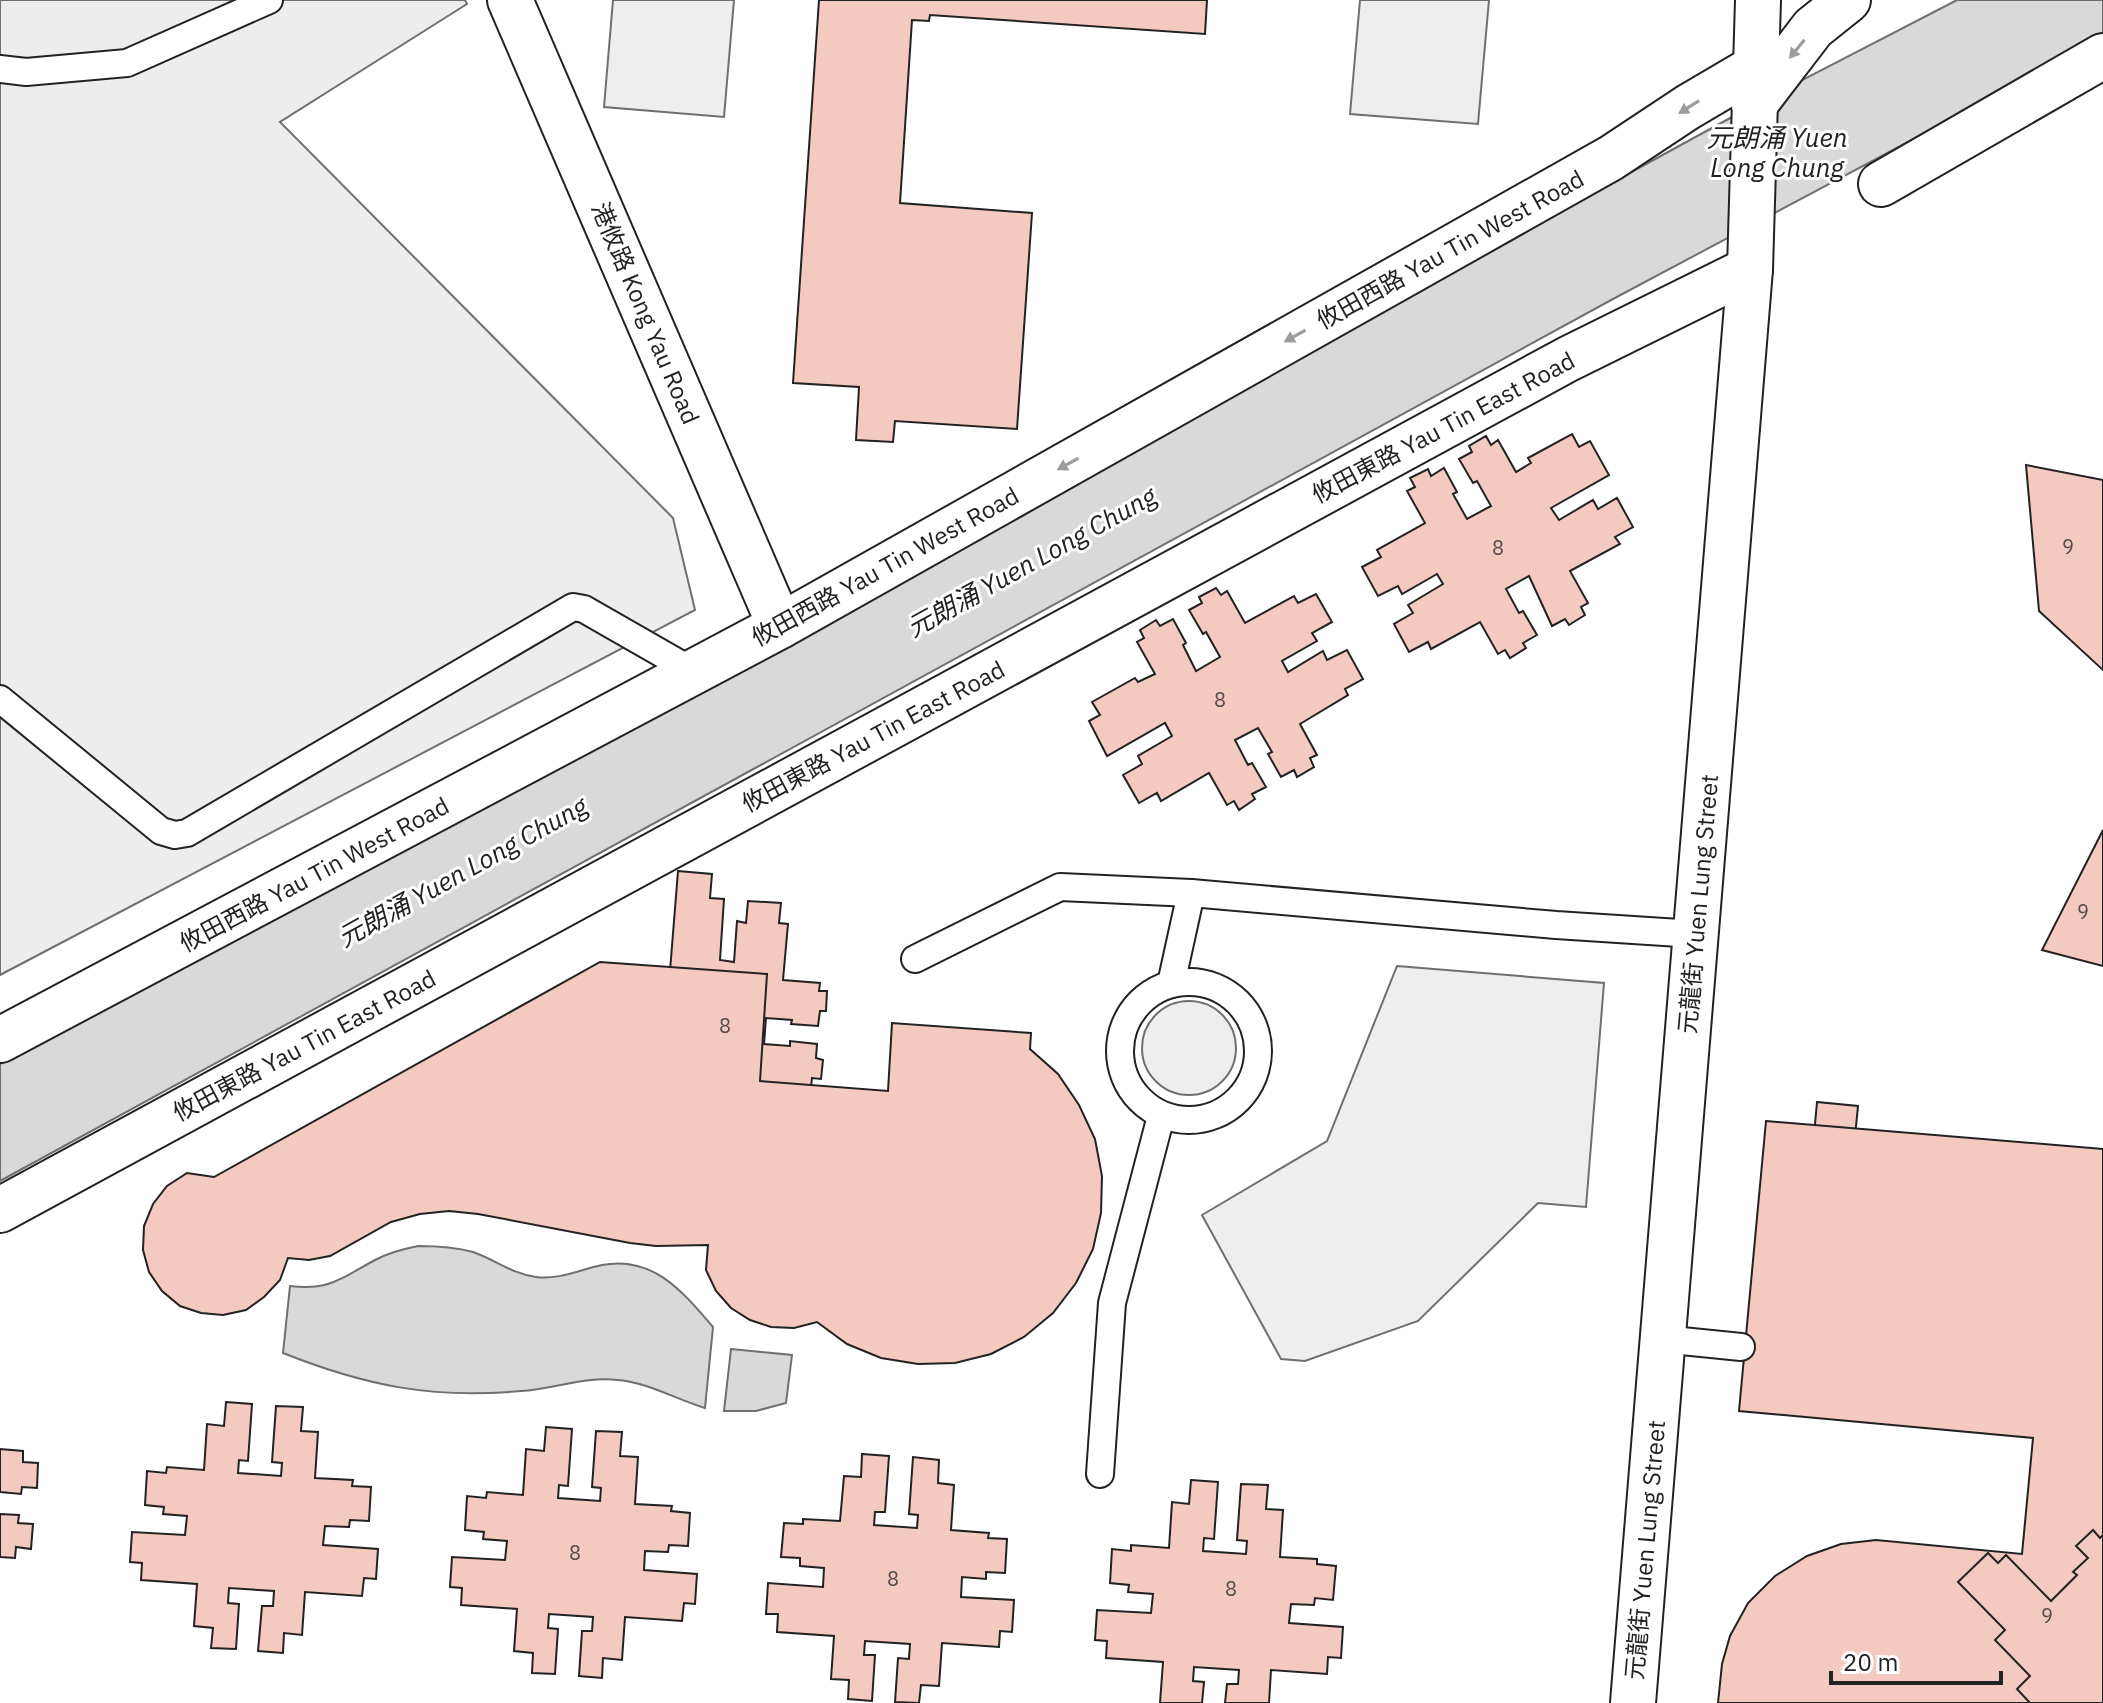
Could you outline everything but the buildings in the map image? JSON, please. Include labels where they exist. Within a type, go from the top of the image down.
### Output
[{"type":"street","name":"港攸路 Kong Yau Road","points":[[510,0],[780,626]]},
{"type":"street","name":"元龍街 Yuen Lung Street","points":[[1633,1703],[1750,269],[1758,0]]},
{"type":"street","points":[[1755,86],[1813,28],[1848,0]]},
{"type":"street","points":[[1881,184],[2103,56]]},
{"type":"street","name":"攸田西路 Yau Tin West Road","points":[[0,1040],[780,626],[1611,158],[1688,107],[1755,86]]},
{"type":"street","name":"攸田東路 Yau Tin East Road","points":[[0,1210],[1568,359],[1750,269]]},
{"type":"lane","points":[[0,69],[26,72],[127,63],[269,0]]},
{"type":"lane","points":[[0,699],[161,831],[175,835],[187,833],[573,607],[584,609],[694,672]]},
{"type":"lane","points":[[915,959],[1060,887],[1191,893],[1695,934]]},
{"type":"lane","points":[[1171,984],[1191,893]]},
{"type":"lane","points":[[1194,981],[1218,987],[1237,1001],[1251,1020],[1258,1043],[1256,1068],[1246,1090],[1230,1107],[1208,1118],[1185,1121],[1161,1116],[1143,1104],[1129,1088],[1121,1068],[1119,1047],[1124,1025],[1135,1007],[1151,993],[1171,984],[1194,981]]},
{"type":"lane","points":[[1100,1474],[1112,1303],[1161,1116]]},
{"type":"lane","points":[[1662,1339],[1741,1347]]},
{"type":"shaded area","points":[[0,0],[465,0],[467,4],[280,122],[673,518],[695,610],[0,975]]},
{"type":"shaded area","points":[[613,0],[734,0],[724,117],[604,107]]},
{"type":"shaded area","points":[[1360,0],[1489,0],[1478,124],[1350,114]]},
{"type":"shaded area","points":[[1397,966],[1604,983],[1586,1207],[1538,1203],[1418,1321],[1305,1361],[1281,1359],[1202,1215],[1327,1141]]},
{"type":"shaded area","points":[[1189,1001],[1207,1005],[1222,1015],[1232,1030],[1236,1048],[1232,1066],[1222,1081],[1207,1091],[1189,1095],[1171,1091],[1156,1081],[1146,1066],[1142,1048],[1146,1030],[1156,1015],[1171,1005]]},
{"type":"water","name":"元朗涌 Yuen Long Chung","points":[[1957,0],[2103,0],[2103,35],[2034,75],[1613,299],[0,1181],[0,1064],[1754,105]]},
{"type":"water","points":[[418,1246],[473,1252],[519,1273],[544,1278],[620,1263],[652,1271],[678,1289],[713,1327],[705,1408],[641,1384],[606,1379],[521,1391],[428,1391],[371,1382],[283,1353],[290,1286],[325,1285],[385,1255]]},
{"type":"water","points":[[731,1349],[792,1355],[786,1403],[756,1411],[724,1411]]}]
